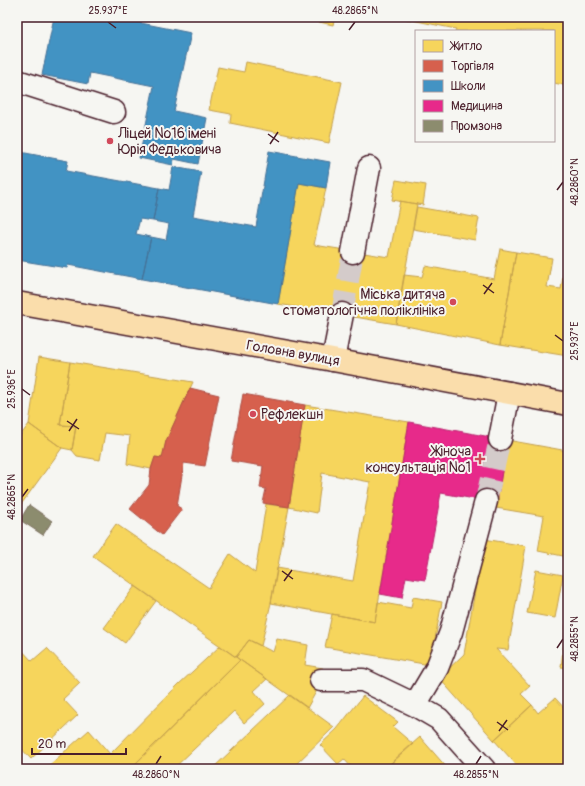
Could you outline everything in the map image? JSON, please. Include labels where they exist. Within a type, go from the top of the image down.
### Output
[{"type":"main road","name":"Головна вулиця","points":[[17,303],[568,404]]},
{"type":"lane","points":[[17,81],[114,112]]},
{"type":"lane","points":[[353,252],[369,168]]},
{"type":"lane","points":[[333,360],[342,314]]},
{"type":"lane","points":[[500,439],[509,393]]},
{"type":"lane","points":[[415,705],[437,668],[451,632],[486,501]]},
{"type":"lane","points":[[321,680],[363,680],[415,705],[439,719],[484,769]]},
{"type":"building: Житло","points":[[296,17],[335,17],[333,25]]},
{"type":"building: Житло","points":[[397,17],[568,17],[568,86],[555,83],[555,30],[456,29]]},
{"type":"building: Житло","points":[[246,62],[342,82],[329,143],[230,123],[231,114],[209,110],[218,67],[244,72]]},
{"type":"building: Житло","points":[[396,180],[426,185],[423,205],[392,200]]},
{"type":"building: Житло","points":[[299,183],[326,188],[314,245],[389,257],[400,201],[417,204],[396,324],[278,304]]},
{"type":"building: Житло","points":[[417,207],[479,218],[475,240],[413,229]]},
{"type":"building: Житло","points":[[568,245],[568,356],[500,345],[516,252],[552,258],[547,287],[561,289]]},
{"type":"building: Житло","name":"Міська дитяча стоматологічна поліклініка","points":[[500,249],[516,252],[500,345],[396,324],[404,275],[422,277],[425,266],[494,279]]},
{"type":"building: Житло","points":[[39,357],[70,362],[60,425],[76,426],[72,450],[62,448],[29,424]]},
{"type":"building: Житло","points":[[70,362],[193,382],[166,441],[162,458],[155,457],[151,469],[127,464],[130,436],[105,433],[100,460],[77,456],[72,450],[76,426],[60,425]]},
{"type":"building: Житло","points":[[305,405],[409,422],[375,622],[271,603],[277,568],[353,581],[370,482],[322,473],[317,513],[289,507]]},
{"type":"building: Житло","points":[[29,424],[62,448],[17,510],[17,440]]},
{"type":"building: Житло","points":[[507,440],[568,451],[568,557],[538,551],[544,516],[496,508]]},
{"type":"building: Житло","points":[[266,504],[289,507],[271,603],[261,646],[249,640],[236,657],[93,556],[116,524],[209,588],[230,554],[255,573]]},
{"type":"building: Житло","points":[[484,539],[526,546],[508,650],[496,649],[530,686],[521,694],[532,705],[494,740],[439,678],[464,654]]},
{"type":"building: Житло","points":[[536,570],[563,575],[555,618],[527,613]]},
{"type":"building: Житло","points":[[135,586],[156,601],[125,643],[104,628]]},
{"type":"building: Житло","points":[[413,597],[442,602],[430,665],[325,647],[332,614],[375,622],[378,602],[411,608]]},
{"type":"building: Житло","points":[[566,624],[568,625],[568,668],[561,667]]},
{"type":"building: Житло","points":[[277,639],[308,645],[305,665],[323,668],[317,690],[307,708],[236,657],[249,640],[273,652]]},
{"type":"building: Житло","points":[[220,646],[240,660],[130,769],[45,769],[89,730],[110,754],[179,684]]},
{"type":"building: Житло","points":[[19,647],[32,661],[47,648],[80,683],[63,699],[78,715],[31,759],[17,744],[17,648]]},
{"type":"building: Житло","points":[[240,660],[267,679],[254,691],[265,704],[244,723],[234,711],[173,769],[130,769]]},
{"type":"building: Житло","points":[[290,695],[334,727],[291,769],[212,769]]},
{"type":"building: Житло","points":[[363,696],[398,722],[393,727],[413,744],[385,769],[353,769],[344,759],[338,764],[320,745],[337,729]]},
{"type":"building: Житло","points":[[555,698],[568,712],[568,769],[520,769],[494,740],[532,705],[538,713]]},
{"type":"building: Житло","points":[[420,737],[448,769],[385,769],[393,761]]},
{"type":"building: Торгівля","points":[[190,388],[219,395],[205,466],[184,463],[177,506],[182,509],[162,535],[130,509],[149,485],[151,469],[155,457],[162,458],[166,441]]},
{"type":"building: Торгівля","points":[[243,394],[305,405],[289,507],[263,503],[266,489],[260,488],[263,466],[231,461]]},
{"type":"building: Школи","points":[[54,17],[111,17],[191,33],[174,111],[207,118],[198,164],[174,159],[173,165],[139,158],[154,86],[90,73],[88,84],[42,75]]},
{"type":"building: Школи","points":[[269,151],[330,162],[326,188],[299,183],[278,304],[142,279],[151,237],[166,240],[169,224],[153,221],[159,188],[169,190],[173,167],[201,172],[193,216],[256,227]]},
{"type":"building: Школи","points":[[20,152],[68,161],[66,171],[159,188],[153,221],[140,219],[136,234],[151,237],[142,279],[68,265],[67,268],[17,260],[17,162]]},
{"type":"building: Медицина","points":[[409,422],[507,440],[497,503],[441,493],[425,580],[406,577],[402,598],[380,594]]},
{"type":"building: Промзона","points":[[29,505],[52,521],[43,535],[20,520]]},
{"type":"tunnel","points":[[342,314],[353,252]]},
{"type":"tunnel","points":[[486,501],[500,439]]},
{"type":"place","name":"Ліцей №16 імені Юрія Федьковича","points":[[110,141]]},
{"type":"place","name":"Міська дитяча стоматологічна поліклініка","points":[[453,302]]},
{"type":"place","name":"Рефлекшн","points":[[253,414]]},
{"type":"place","name":"Жіноча консультація №1","points":[[480,459]]}]
